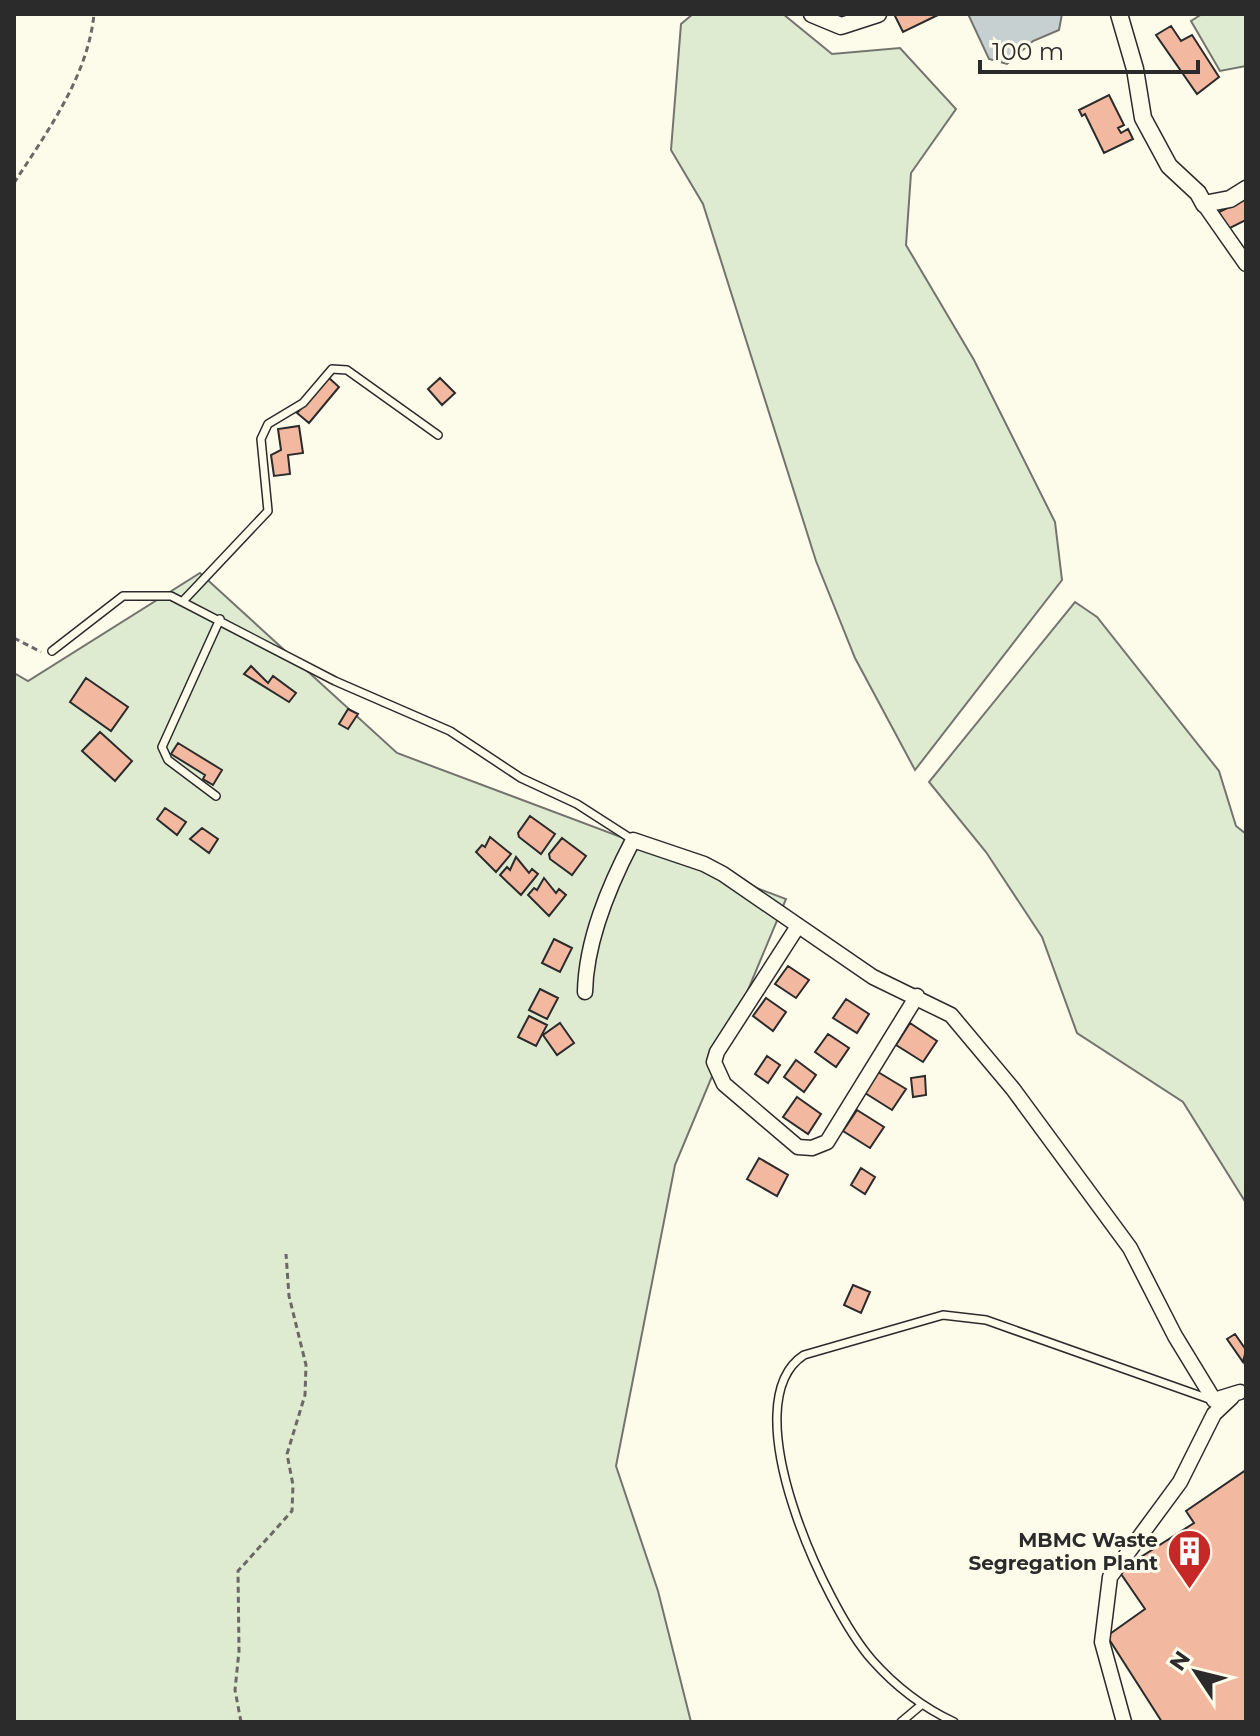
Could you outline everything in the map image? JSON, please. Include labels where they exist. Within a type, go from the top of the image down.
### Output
[{"type":"street","points":[[812,14],[841,26],[878,14]]},
{"type":"street","points":[[1119,14],[1135,69],[1143,118],[1169,166],[1198,193],[1246,264]]},
{"type":"street","points":[[1204,204],[1230,199],[1246,189]]},
{"type":"street","points":[[585,992],[585,971],[608,891],[633,840],[704,864],[873,977],[951,1015],[971,1037],[1130,1248],[1175,1336],[1214,1400],[1243,1390]]},
{"type":"street","points":[[798,926],[717,1052],[714,1062],[724,1084],[798,1147],[812,1148],[827,1142],[917,996]]},
{"type":"street","points":[[1124,1722],[1102,1642],[1110,1577],[1180,1482],[1214,1414],[1243,1390]]},
{"type":"lane","points":[[184,600],[268,511],[261,439],[268,424],[303,403],[332,369],[347,370],[438,435]]},
{"type":"lane","points":[[52,651],[111,602],[123,596],[171,596],[184,600],[335,681],[450,731],[521,778],[577,804],[633,840]]},
{"type":"lane","points":[[216,796],[168,760],[162,747],[220,619]]},
{"type":"lane","points":[[954,1722],[920,1706],[863,1647],[838,1611],[795,1520],[777,1408],[778,1385],[789,1364],[804,1355],[927,1320],[963,1315],[986,1320],[1214,1400]]},
{"type":"lane","points":[[901,1722],[920,1706]]},
{"type":"path","points":[[14,183],[62,107],[91,35],[94,14]]},
{"type":"path","points":[[14,638],[40,652],[52,651]]},
{"type":"path","points":[[241,1722],[235,1690],[239,1651],[238,1571],[292,1511],[293,1485],[287,1454],[305,1395],[306,1365],[289,1296],[286,1254]]},
{"type":"green space","points":[[693,14],[783,14],[832,54],[900,48],[956,109],[911,173],[906,245],[974,360],[1055,522],[1062,580],[915,770],[855,658],[816,561],[703,204],[671,150],[681,24]]},
{"type":"green space","points":[[1202,14],[1246,14],[1246,66],[1220,71],[1191,21]]},
{"type":"green space","points":[[200,573],[397,753],[786,899],[675,1165],[616,1466],[658,1591],[691,1722],[14,1722],[14,673],[28,681]]},
{"type":"green space","points":[[1075,602],[1097,617],[1219,771],[1236,826],[1246,834],[1246,1203],[1183,1102],[1077,1033],[1042,937],[986,852],[929,782]]},
{"type":"shaded area","points":[[968,14],[1062,14],[1059,30],[1033,41],[1007,64],[989,59]]},
{"type":"building","points":[[894,14],[940,14],[903,32]]},
{"type":"building","points":[[1171,26],[1181,41],[1192,35],[1219,77],[1197,94],[1156,35]]},
{"type":"building","points":[[1109,95],[1124,125],[1118,128],[1121,133],[1128,129],[1133,139],[1104,153],[1085,114],[1082,116],[1079,110]]},
{"type":"building","points":[[1246,199],[1246,220],[1228,229],[1219,212]]},
{"type":"building","points":[[328,377],[339,387],[309,423],[297,413]]},
{"type":"building","points":[[440,378],[455,393],[442,405],[428,389]]},
{"type":"building","points":[[299,426],[303,453],[288,455],[290,474],[274,476],[271,455],[281,450],[278,429]]},
{"type":"building","points":[[251,666],[268,683],[273,676],[296,693],[289,702],[244,674]]},
{"type":"building","points":[[86,678],[128,707],[111,731],[70,702]]},
{"type":"building","points":[[348,709],[358,714],[348,729],[339,724]]},
{"type":"building","points":[[100,732],[132,761],[115,781],[82,751]]},
{"type":"building","points":[[178,743],[222,770],[213,785],[203,779],[205,775],[171,754]]},
{"type":"building","points":[[165,808],[186,822],[177,835],[157,819]]},
{"type":"building","points":[[530,816],[555,834],[541,854],[519,837],[518,833]]},
{"type":"building","points":[[202,828],[218,839],[209,853],[190,839]]},
{"type":"building","points":[[490,837],[511,854],[496,872],[476,852],[482,845],[485,847]]},
{"type":"building","points":[[562,838],[586,856],[572,875],[550,859],[549,854]]},
{"type":"building","points":[[516,857],[529,873],[532,869],[538,874],[521,895],[500,875],[507,867],[510,870]]},
{"type":"building","points":[[544,878],[556,893],[559,889],[566,895],[549,916],[528,895],[534,888],[537,890]]},
{"type":"building","points":[[554,939],[572,948],[560,972],[542,963]]},
{"type":"building","points":[[788,966],[809,980],[796,998],[775,984]]},
{"type":"building","points":[[540,989],[558,998],[547,1019],[529,1010]]},
{"type":"building","points":[[766,998],[786,1012],[773,1031],[753,1016]]},
{"type":"building","points":[[846,999],[869,1014],[857,1033],[833,1018]]},
{"type":"building","points":[[529,1016],[547,1025],[536,1046],[518,1037]]},
{"type":"building","points":[[560,1023],[574,1043],[557,1055],[543,1035]]},
{"type":"building","points":[[910,1023],[937,1041],[923,1062],[896,1045]]},
{"type":"building","points":[[828,1034],[849,1048],[836,1067],[815,1052]]},
{"type":"building","points":[[767,1056],[780,1065],[768,1083],[755,1074]]},
{"type":"building","points":[[796,1060],[816,1075],[804,1092],[784,1077]]},
{"type":"building","points":[[878,1072],[906,1089],[892,1110],[865,1093]]},
{"type":"building","points":[[925,1076],[926,1095],[913,1097],[911,1078]]},
{"type":"building","points":[[797,1097],[821,1114],[808,1134],[783,1117]]},
{"type":"building","points":[[857,1110],[884,1127],[870,1148],[843,1131]]},
{"type":"building","points":[[759,1158],[788,1175],[777,1196],[747,1179]]},
{"type":"building","points":[[861,1168],[875,1177],[865,1194],[851,1185]]},
{"type":"building","points":[[853,1285],[870,1292],[861,1313],[844,1305]]},
{"type":"building","points":[[1235,1334],[1246,1350],[1243,1362],[1227,1339]]},
{"type":"building","name":"MBMC Waste Segregation Plant","points":[[1246,1470],[1246,1722],[1162,1722],[1107,1636],[1145,1609],[1119,1571],[1194,1523],[1186,1511]]},
{"type":"place","name":"MBMC Waste Segregation Plant","points":[[1189,1590]]}]
